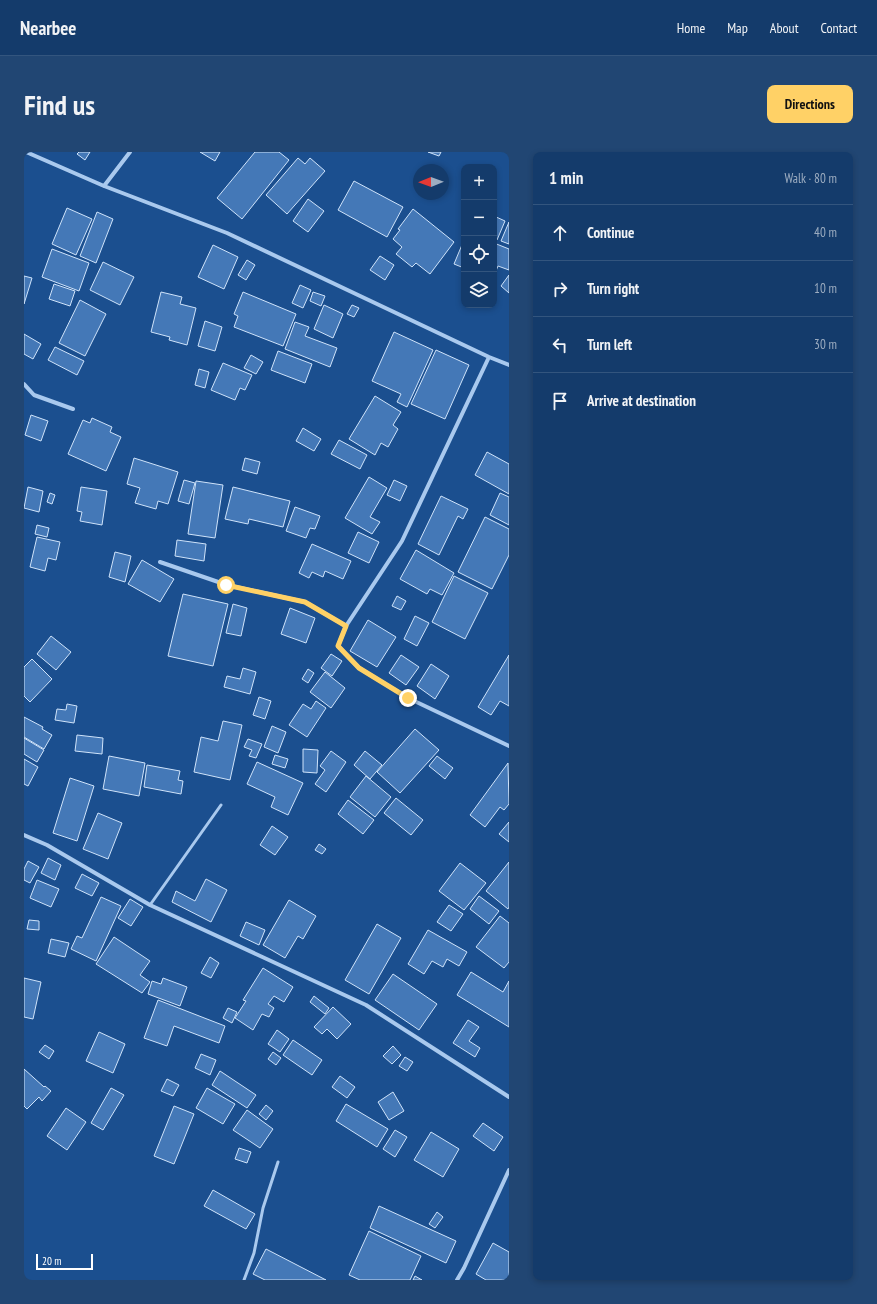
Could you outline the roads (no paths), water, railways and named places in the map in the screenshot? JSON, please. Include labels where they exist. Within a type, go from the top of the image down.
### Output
[{"type":"street","points":[[26,152],[104,186],[227,233],[489,357],[509,365]]},
{"type":"street","points":[[104,186],[130,152]]},
{"type":"street","points":[[489,357],[402,541],[346,626],[338,646],[359,668],[408,698],[509,746]]},
{"type":"street","points":[[24,384],[34,395],[73,409]]},
{"type":"street","points":[[160,562],[226,585],[305,602],[346,626]]},
{"type":"street","points":[[24,835],[47,846],[150,904],[366,1005],[509,1097]]},
{"type":"street","points":[[457,1280],[509,1170]]},
{"type":"lane","points":[[150,904],[221,805]]},
{"type":"lane","points":[[244,1280],[254,1253],[263,1208],[278,1162]]}]
